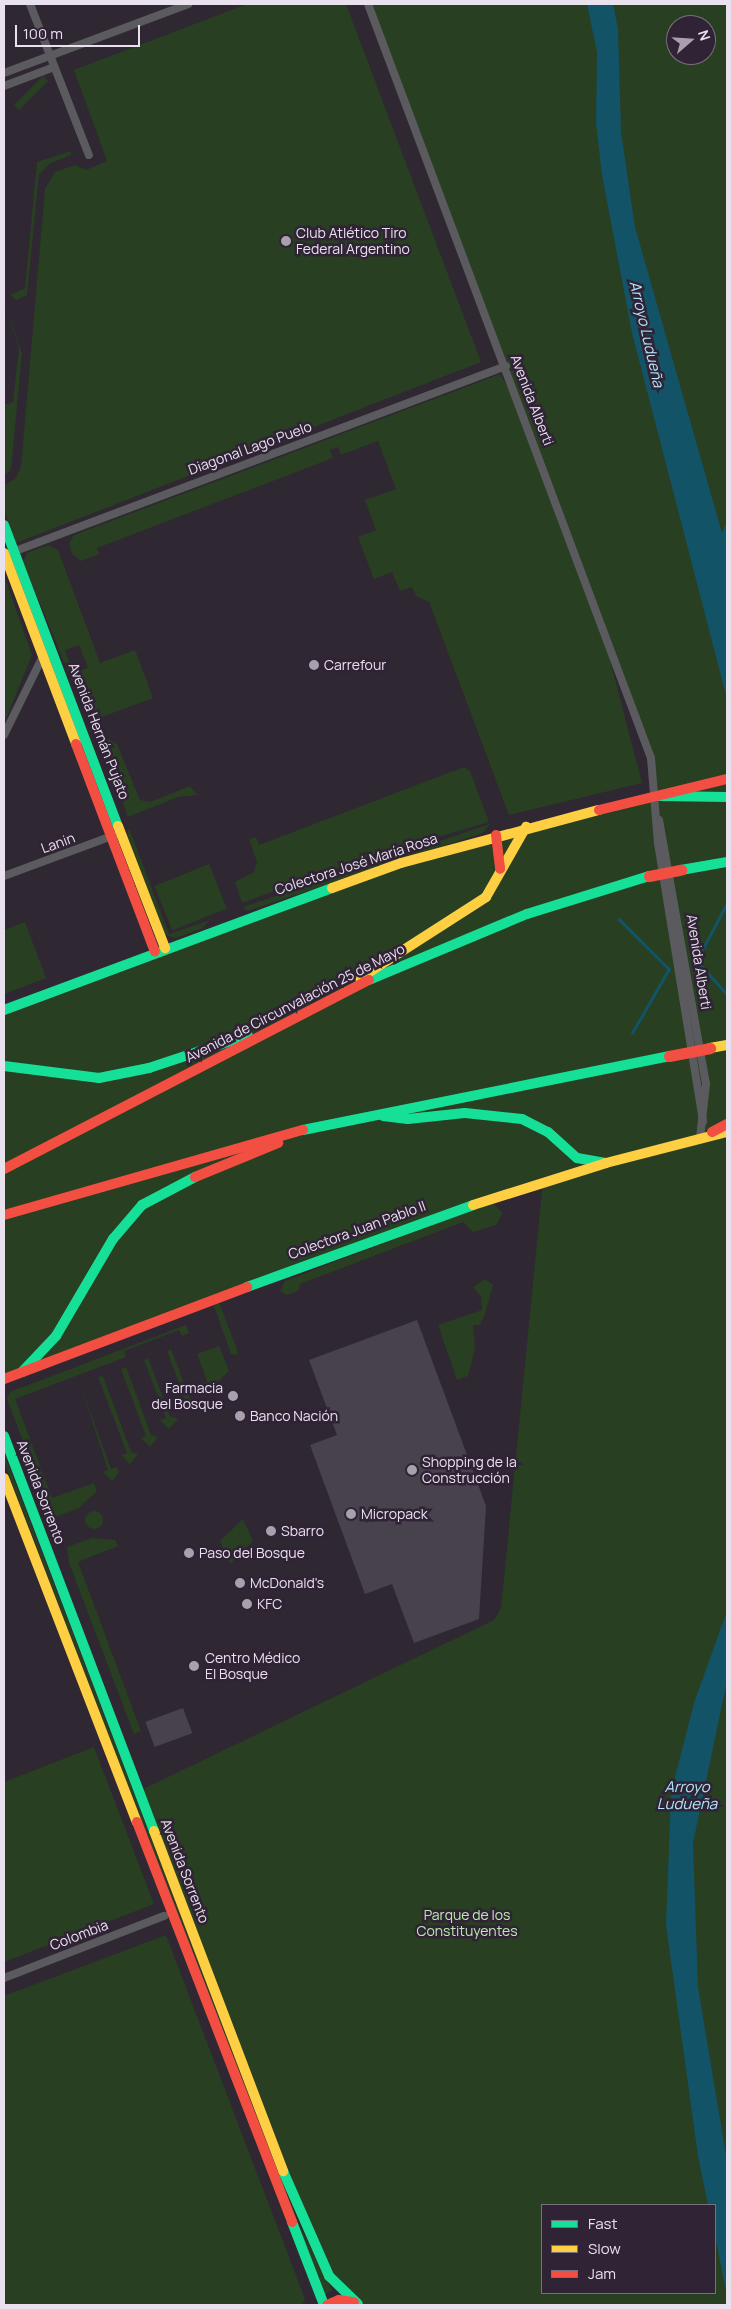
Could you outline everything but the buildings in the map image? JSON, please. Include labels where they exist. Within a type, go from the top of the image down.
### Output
[{"type":"main road","name":"Avenida Hernán Pujato","points":[[4,525],[6,554],[47,653],[160,950]]},
{"type":"main road","name":"Colectora José María Rosa","points":[[4,1010],[160,950],[401,863],[526,827],[727,779]]},
{"type":"main road","points":[[657,796],[727,797]]},
{"type":"main road","points":[[347,990],[380,962],[469,910],[499,879],[512,846],[526,827]]},
{"type":"main road","points":[[496,835],[499,879]]},
{"type":"main road","name":"Avenida de Circunvalación 25 de Mayo","points":[[4,1169],[347,990],[478,932],[649,876],[727,862]]},
{"type":"main road","points":[[4,1066],[56,1076],[98,1078],[148,1068],[225,1040],[266,1032]]},
{"type":"main road","points":[[4,1215],[300,1132],[372,1114],[727,1045]]},
{"type":"main road","points":[[372,1114],[408,1119],[480,1114],[522,1119],[548,1132],[577,1158],[606,1163]]},
{"type":"main road","points":[[700,1138],[727,1124]]},
{"type":"main road","points":[[22,1372],[56,1336],[113,1239],[142,1205],[179,1184],[253,1156],[300,1132]]},
{"type":"main road","name":"Colectora Juan Pablo II","points":[[4,1379],[431,1218],[606,1163],[727,1132]]},
{"type":"main road","name":"Avenida Sorrento","points":[[4,1436],[298,2210],[329,2276],[358,2305]]},
{"type":"main road","name":"Avenida Sorrento","points":[[4,1478],[325,2305]]},
{"type":"main road","points":[[325,2305],[339,2300],[358,2305]]},
{"type":"street","points":[[30,4],[88,155]]},
{"type":"street","points":[[4,73],[188,4]]},
{"type":"street","name":"Avenida Alberti","points":[[368,4],[640,723],[654,768],[657,796],[655,809],[667,843],[704,1075],[707,1101],[700,1138]]},
{"type":"street","points":[[4,86],[54,67]]},
{"type":"street","name":"Diagonal Lago Puelo","points":[[6,554],[506,366]]},
{"type":"street","points":[[4,735],[47,653]]},
{"type":"street","name":"Lanin","points":[[4,876],[116,834]]},
{"type":"street","name":"Colombia","points":[[4,1978],[164,1916]]},
{"type":"green space","name":"Club Atlético Tiro Federal Argentino","points":[[247,4],[346,4],[481,362],[16,543],[4,510],[4,485],[15,479],[21,467],[45,189],[55,172],[75,165],[86,170],[107,161],[74,70]]},
{"type":"green space","name":"Parque de los Constituyentes","points":[[368,4],[727,4],[727,2305],[359,2305],[329,2276],[139,1791],[494,1620],[501,1608],[543,1182],[4,1379],[4,1010],[401,863],[654,797],[654,769]]},
{"type":"green space","points":[[43,76],[48,81],[19,110],[14,105]]},
{"type":"green space","points":[[71,151],[71,155],[49,164],[39,174],[27,295],[16,300],[10,295],[25,288],[37,162]]},
{"type":"green space","points":[[4,301],[22,353],[11,470],[4,476],[4,405],[13,402],[19,348]]},
{"type":"green space","points":[[500,374],[513,395],[608,652],[642,783],[509,815],[429,602],[416,596],[412,587],[400,591],[392,572],[374,579],[358,537],[376,530],[365,500],[396,489],[378,441],[341,455],[338,447],[330,450],[333,458],[97,548],[99,554],[81,561],[72,554],[69,543],[74,535]]},
{"type":"green space","points":[[48,545],[58,550],[100,663],[135,650],[153,698],[91,721],[86,716],[23,562],[27,553]],"holes":[[[79,645],[88,668],[73,673],[65,650]]]},
{"type":"green space","points":[[4,575],[32,655],[4,724]]},
{"type":"green space","points":[[109,739],[117,744],[140,800],[150,802],[190,786],[197,795],[178,797],[128,817],[100,741]]},
{"type":"green space","points":[[464,767],[470,771],[489,822],[356,861],[242,903],[235,882],[254,872],[257,862],[249,839],[256,837],[259,845]]},
{"type":"green space","points":[[490,824],[483,833],[247,911],[243,907]]},
{"type":"green space","points":[[129,828],[169,934],[210,920],[201,929],[176,938],[165,935],[127,834]]},
{"type":"green space","points":[[209,864],[227,909],[172,931],[154,886]]},
{"type":"green space","points":[[25,922],[46,978],[4,994],[4,930]]},
{"type":"green space","points":[[492,1202],[503,1213],[496,1225],[473,1232],[463,1222],[300,1284],[298,1291],[287,1295],[280,1291],[285,1281]]},
{"type":"green space","points":[[485,1279],[493,1285],[480,1325],[473,1325],[475,1348],[468,1376],[457,1380],[438,1325],[482,1310],[481,1297],[473,1287]]},
{"type":"green space","points":[[219,1302],[238,1352],[237,1355],[231,1354],[214,1306]]},
{"type":"green space","points":[[186,1325],[189,1333],[182,1336],[179,1330],[124,1351],[126,1357],[15,1399],[52,1498],[94,1483],[97,1491],[79,1508],[55,1517],[46,1502],[7,1399],[10,1392]]},
{"type":"green space","points":[[219,1346],[229,1371],[207,1392],[201,1386],[207,1381],[197,1354]]},
{"type":"green space","points":[[171,1349],[190,1399],[197,1401],[188,1411],[179,1403],[185,1400],[167,1351]]},
{"type":"green space","points":[[148,1358],[170,1416],[178,1419],[169,1429],[160,1420],[166,1418],[144,1360]]},
{"type":"green space","points":[[126,1367],[151,1435],[158,1437],[150,1447],[141,1438],[146,1436],[121,1369]]},
{"type":"green space","points":[[103,1376],[131,1452],[138,1454],[130,1464],[121,1455],[127,1453],[98,1377]]},
{"type":"green space","points":[[80,1384],[111,1469],[117,1467],[119,1472],[112,1481],[103,1472],[108,1470]]},
{"type":"green space","points":[[4,1453],[299,2225],[332,2290],[326,2294],[323,2295],[4,1462]]},
{"type":"green space","points":[[94,1511],[100,1514],[103,1520],[100,1526],[94,1529],[88,1526],[85,1520],[88,1514]]},
{"type":"green space","points":[[243,1519],[253,1541],[230,1564],[220,1541]]},
{"type":"green space","points":[[92,1538],[115,1540],[118,1546],[78,1562],[141,1731],[134,1734],[69,1563],[67,1547]]},
{"type":"green space","points":[[94,1747],[154,1904],[4,1962],[4,1782]]},
{"type":"green space","points":[[166,1935],[305,2299],[302,2305],[4,2305],[4,1996]]},
{"type":"water","name":"Arroyo Ludueña","points":[[587,4],[613,4],[618,29],[621,132],[635,227],[722,533],[727,521],[727,699],[632,333],[602,175],[596,123],[597,52]]},
{"type":"water","name":"Arroyo Ludueña","points":[[727,1611],[727,1681],[693,1843],[698,1987],[727,2161],[727,2296],[716,2241],[716,2204],[708,2204],[698,2156],[666,1925],[671,1793],[694,1703]]},
{"type":"waterway","points":[[727,904],[697,961],[727,994]]},
{"type":"waterway","points":[[619,919],[669,969]]},
{"type":"waterway","points":[[632,1033],[669,969]]},
{"type":"traffic: fast","points":[[4,525],[118,826]]},
{"type":"traffic: fast","points":[[660,796],[727,797]]},
{"type":"traffic: fast","points":[[681,870],[727,862]]},
{"type":"traffic: fast","points":[[369,980],[527,914],[649,876]]},
{"type":"traffic: fast","points":[[4,1010],[332,888]]},
{"type":"traffic: fast","points":[[4,1066],[99,1078],[149,1068],[248,1035]]},
{"type":"traffic: fast","points":[[303,1130],[669,1056]]},
{"type":"traffic: fast","points":[[383,1116],[408,1119],[465,1113],[522,1119],[548,1132],[577,1158],[606,1163]]},
{"type":"traffic: fast","points":[[22,1372],[56,1336],[113,1239],[142,1205],[195,1177]]},
{"type":"traffic: fast","points":[[247,1287],[473,1205]]},
{"type":"traffic: fast","points":[[4,1436],[154,1831]]},
{"type":"traffic: fast","points":[[283,2171],[329,2276],[358,2304]]},
{"type":"traffic: fast","points":[[292,2222],[324,2305]]},
{"type":"traffic: slow","points":[[4,553],[76,744]]},
{"type":"traffic: slow","points":[[332,888],[401,863],[599,810]]},
{"type":"traffic: slow","points":[[118,826],[165,948]]},
{"type":"traffic: slow","points":[[360,978],[486,897],[526,827]]},
{"type":"traffic: slow","points":[[710,1048],[727,1045]]},
{"type":"traffic: slow","points":[[473,1205],[606,1163],[727,1132]]},
{"type":"traffic: slow","points":[[4,1478],[137,1822]]},
{"type":"traffic: slow","points":[[154,1831],[283,2171]]},
{"type":"traffic: jam","points":[[76,744],[155,952]]},
{"type":"traffic: jam","points":[[599,810],[727,779]]},
{"type":"traffic: jam","points":[[496,835],[500,869]]},
{"type":"traffic: jam","points":[[649,876],[681,870]]},
{"type":"traffic: jam","points":[[4,1169],[369,980]]},
{"type":"traffic: jam","points":[[669,1056],[710,1048]]},
{"type":"traffic: jam","points":[[712,1132],[727,1124]]},
{"type":"traffic: jam","points":[[4,1215],[303,1130]]},
{"type":"traffic: jam","points":[[195,1177],[278,1143]]},
{"type":"traffic: jam","points":[[4,1379],[247,1287]]},
{"type":"traffic: jam","points":[[137,1822],[292,2222]]},
{"type":"traffic: jam","points":[[327,2305],[339,2300],[354,2302]]},
{"type":"place","name":"Club Atlético Tiro Federal Argentino","points":[[286,241]]},
{"type":"place","name":"Carrefour","points":[[314,665]]},
{"type":"place","name":"Farmacia del Bosque","points":[[233,1396]]},
{"type":"place","name":"Banco Nación","points":[[240,1416]]},
{"type":"place","name":"Shopping de la Construcción","points":[[412,1470]]},
{"type":"place","name":"Micropack","points":[[351,1514]]},
{"type":"place","name":"Sbarro","points":[[271,1531]]},
{"type":"place","name":"Paso del Bosque","points":[[189,1553]]},
{"type":"place","name":"McDonald's","points":[[240,1583]]},
{"type":"place","name":"KFC","points":[[247,1604]]},
{"type":"place","name":"Centro Médico El Bosque","points":[[194,1666]]}]
